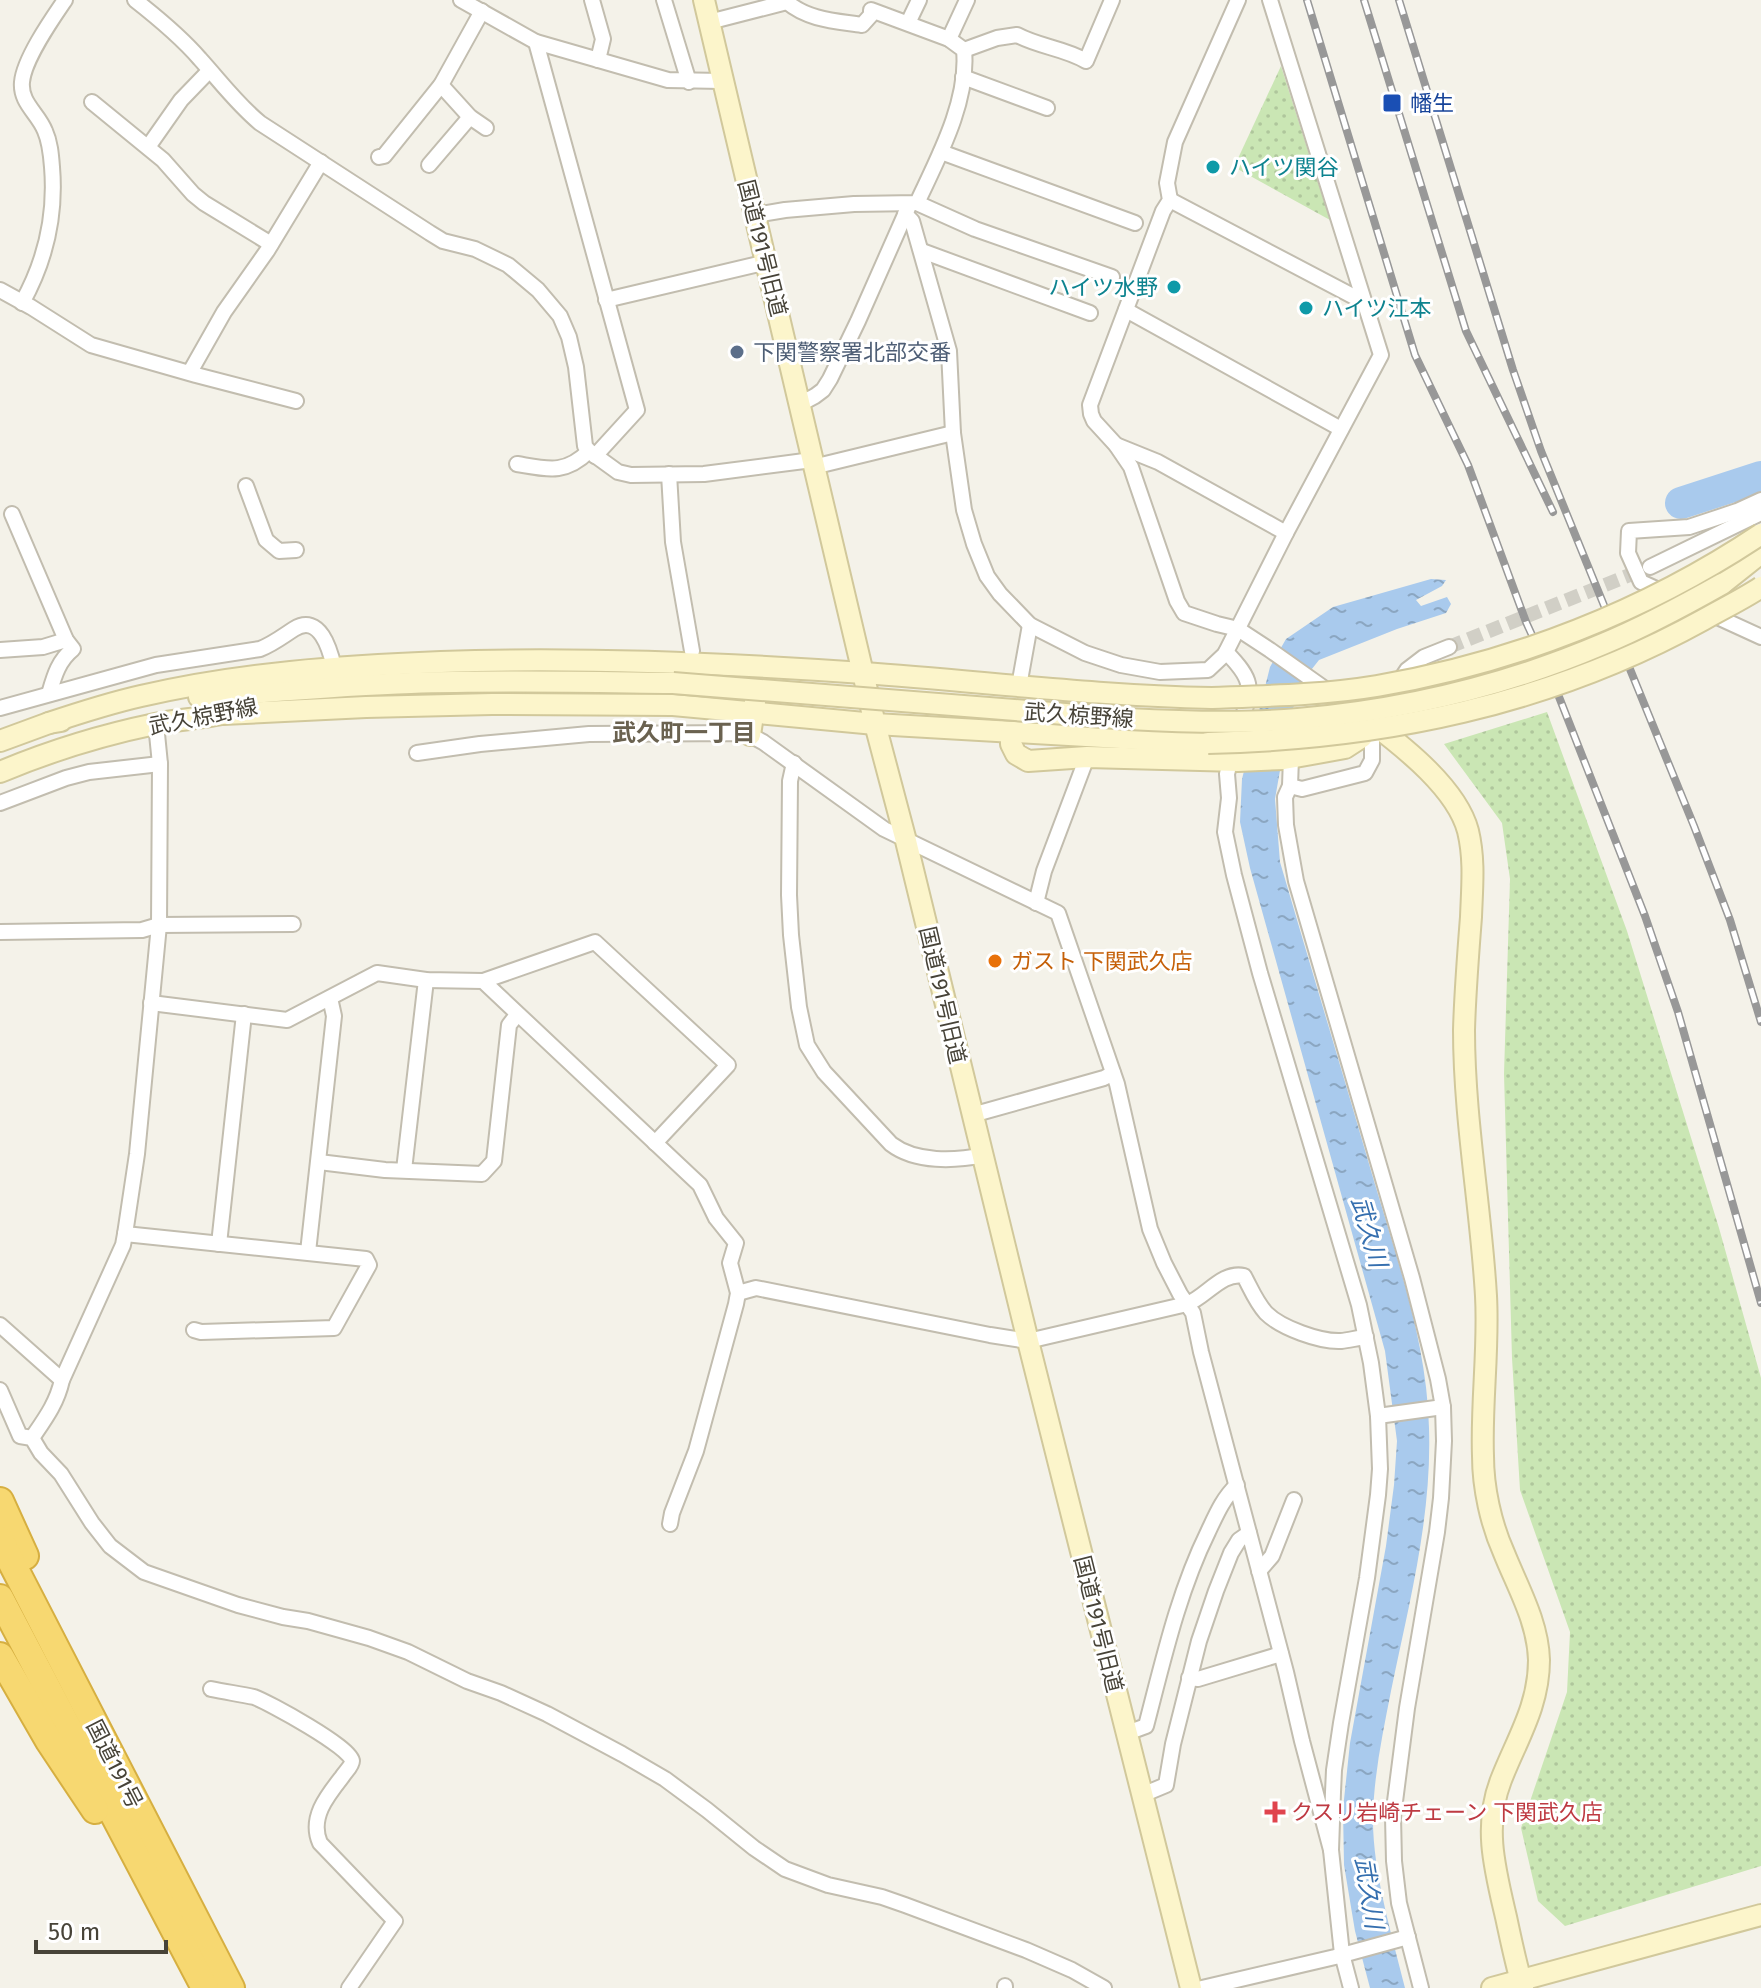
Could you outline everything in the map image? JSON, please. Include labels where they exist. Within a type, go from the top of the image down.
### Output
[{"type":"highway","points":[[0,1501],[41,1590],[47,1630]]},
{"type":"highway","name":"国道191号","points":[[0,1540],[231,1988]]},
{"type":"highway","name":"国道191号","points":[[0,1598],[205,1988]]},
{"type":"highway","points":[[0,1656],[49,1741],[184,1948]]},
{"type":"main road","name":"国道191号旧道","points":[[704,0],[875,724],[1191,1988]]},
{"type":"main road","points":[[49,723],[141,696],[261,675],[334,667],[489,660],[593,659],[759,667],[1137,696],[1212,698],[1293,695],[1376,686],[1507,655],[1561,637],[1652,598],[1761,534]]},
{"type":"main road","name":"武久椋野線","points":[[1722,584],[1761,553]]},
{"type":"main road","name":"武久椋野線","points":[[0,741],[49,723],[194,697],[346,686],[514,681],[673,683],[1186,722],[1296,719],[1416,702],[1543,668],[1642,626],[1761,563]]},
{"type":"main road","points":[[223,714],[492,704],[673,705],[1011,733],[1208,743],[1302,739],[1390,728],[1523,697],[1600,669],[1670,638],[1761,587]]},
{"type":"main road","points":[[750,735],[759,667]]},
{"type":"main road","name":"武久椋野線","points":[[0,772],[65,747],[156,724],[223,714],[272,702],[412,683]]},
{"type":"main road","points":[[1011,733],[1011,744],[1016,754],[1028,761],[1087,757],[1234,761],[1288,759],[1345,748],[1362,737],[1372,723],[1425,767],[1450,798],[1467,829],[1473,871],[1464,1030],[1486,1298],[1482,1459],[1490,1509],[1502,1551],[1527,1605],[1539,1658],[1538,1687],[1501,1781],[1493,1807],[1490,1835],[1492,1861],[1522,1984]]},
{"type":"main road","points":[[1492,1988],[1522,1984],[1761,1915]]},
{"type":"street","points":[[22,303],[42,260],[54,198],[47,133],[29,109],[22,83],[27,64],[65,0]]},
{"type":"street","points":[[135,0],[179,37],[251,116],[443,241],[475,249],[508,265],[549,302],[560,316],[569,337],[576,367],[585,446],[618,472],[631,475],[704,474],[813,464],[953,433]]},
{"type":"street","points":[[461,0],[536,42],[668,80],[722,81]]},
{"type":"street","points":[[592,0],[603,39],[598,60]]},
{"type":"street","points":[[664,0],[689,82]]},
{"type":"street","points":[[908,23],[919,0]]},
{"type":"street","points":[[949,39],[967,0]]},
{"type":"street","points":[[964,50],[997,38],[1017,35],[1026,41],[1075,54],[1086,61],[1112,0]]},
{"type":"street","points":[[1238,0],[1175,142],[1167,183],[1170,200],[1163,211],[1090,405],[1091,414],[1131,467],[1177,601],[1184,613],[1238,629],[1372,723]]},
{"type":"street","points":[[911,207],[912,221],[949,351],[953,433],[964,510],[987,576],[1030,625],[1085,653],[1121,665],[1160,672],[1208,670],[1226,652],[1381,355],[1270,0]]},
{"type":"street","points":[[709,22],[787,1],[802,13],[843,23],[862,25],[871,15],[871,10],[949,39],[964,50],[957,108],[941,152],[911,207],[830,379],[823,390],[800,404]]},
{"type":"street","points":[[379,157],[384,156],[441,85],[482,11]]},
{"type":"street","points":[[517,464],[566,468],[592,454],[637,410],[536,42]]},
{"type":"street","points":[[148,147],[181,100],[209,71]]},
{"type":"street","points":[[963,77],[1047,108]]},
{"type":"street","points":[[441,85],[470,117],[486,128]]},
{"type":"street","points":[[92,102],[163,160],[204,203],[271,244]]},
{"type":"street","points":[[429,165],[470,117]]},
{"type":"street","points":[[941,152],[1135,223]]},
{"type":"street","points":[[190,372],[224,312],[271,244],[321,162]]},
{"type":"street","points":[[1170,200],[1364,302]]},
{"type":"street","points":[[755,215],[826,206],[911,207],[1112,277]]},
{"type":"street","points":[[922,251],[1090,313]]},
{"type":"street","points":[[606,300],[767,262]]},
{"type":"street","points":[[0,290],[91,345],[296,401]]},
{"type":"street","points":[[1126,310],[1341,429]]},
{"type":"street","points":[[1116,445],[1158,462],[1286,533]]},
{"type":"street","points":[[669,474],[673,542],[692,651]]},
{"type":"street","points":[[246,486],[266,540],[279,551],[296,550]]},
{"type":"street","points":[[1761,500],[1689,527],[1629,531],[1628,553],[1641,582],[1761,637]]},
{"type":"street","points":[[1650,567],[1761,513]]},
{"type":"street","points":[[12,514],[66,640],[73,649],[65,655],[55,672],[49,694]]},
{"type":"street","points":[[1019,686],[1030,625]]},
{"type":"street","points":[[0,708],[156,665],[260,649],[302,626],[316,629],[325,638],[334,667]]},
{"type":"street","points":[[0,650],[43,647],[66,640]]},
{"type":"street","points":[[1290,786],[1302,789],[1365,773],[1372,760],[1372,723],[1407,670],[1424,657],[1449,647]]},
{"type":"street","points":[[1226,652],[1244,674],[1250,691],[1234,761],[1227,774],[1229,798],[1225,832],[1260,973],[1359,1305],[1378,1416],[1378,1495],[1334,1770],[1331,1850]]},
{"type":"street","points":[[974,683],[1003,715],[1011,733]]},
{"type":"street","points":[[32,1438],[50,1412],[123,1245],[125,1234],[137,1154],[159,925],[160,764],[156,724]]},
{"type":"street","points":[[417,753],[589,734],[750,735],[884,829],[1058,913],[1117,1084],[1150,1229],[1164,1263],[1193,1313],[1331,1850],[1351,1988]]},
{"type":"street","points":[[1036,903],[1044,871],[1087,757]]},
{"type":"street","points":[[1288,759],[1290,786],[1285,797],[1286,825],[1296,881],[1412,1278],[1443,1407],[1441,1498],[1394,1800],[1394,1861],[1399,1903],[1405,1938],[1421,1988]]},
{"type":"street","points":[[794,763],[790,781],[789,895],[799,1007],[807,1045],[824,1072],[899,1150],[914,1156],[962,1159],[984,1155]]},
{"type":"street","points":[[0,803],[89,772],[160,764]]},
{"type":"street","points":[[0,932],[142,930],[159,925],[293,924]]},
{"type":"street","points":[[151,1003],[287,1020],[377,973],[426,980],[483,981],[595,942],[728,1065],[655,1143]]},
{"type":"street","points":[[404,1170],[426,980]]},
{"type":"street","points":[[483,981],[700,1185],[716,1218],[736,1243],[730,1263],[738,1293],[696,1451],[670,1524]]},
{"type":"street","points":[[308,1252],[334,1016],[330,998]]},
{"type":"street","points":[[219,1244],[244,1014]]},
{"type":"street","points":[[319,1162],[482,1174],[494,1161],[509,1025],[517,1015]]},
{"type":"street","points":[[972,1115],[1113,1073]]},
{"type":"street","points":[[125,1234],[366,1259],[369,1265],[334,1328],[194,1330]]},
{"type":"street","points":[[738,1293],[756,1288],[1028,1341],[1187,1304],[1224,1279],[1237,1274],[1244,1276],[1265,1312],[1285,1326],[1338,1341],[1366,1337]]},
{"type":"street","points":[[0,1325],[62,1380]]},
{"type":"street","points":[[0,1390],[20,1436],[32,1438],[41,1453],[61,1474],[110,1546],[144,1572],[238,1605],[308,1621],[408,1652],[467,1681],[547,1714],[622,1754],[665,1779],[785,1869],[828,1885],[882,1897],[1026,1950],[1104,1988]]},
{"type":"street","points":[[1378,1416],[1443,1407]]},
{"type":"street","points":[[1127,1733],[1146,1726],[1193,1566],[1217,1513],[1237,1485]]},
{"type":"street","points":[[1259,1571],[1272,1556],[1294,1500]]},
{"type":"street","points":[[1142,1795],[1166,1785],[1173,1744],[1203,1628],[1231,1553],[1239,1540],[1249,1533]]},
{"type":"street","points":[[1189,1678],[1198,1679],[1281,1654]]},
{"type":"street","points":[[211,1689],[259,1699],[334,1741],[350,1755],[351,1765],[319,1813],[316,1834],[320,1843],[395,1921],[349,1988]]},
{"type":"street","points":[[1202,1988],[1405,1938]]},
{"type":"green space","points":[[1281,66],[1330,220],[1234,167]]},
{"type":"green space","points":[[1547,712],[1627,931],[1719,1228],[1761,1378],[1761,1866],[1565,1926],[1538,1901],[1521,1828],[1567,1692],[1570,1632],[1520,1490],[1512,1358],[1504,1074],[1510,879],[1502,823],[1444,744]]},
{"type":"water","points":[[1431,579],[1446,580],[1442,586],[1416,600],[1421,606],[1447,597],[1451,604],[1446,613],[1319,660],[1304,679],[1289,719],[1275,799],[1280,862],[1401,1272],[1417,1334],[1427,1396],[1429,1461],[1423,1527],[1382,1737],[1373,1816],[1379,1880],[1405,1988],[1370,1988],[1355,1931],[1344,1865],[1343,1809],[1350,1743],[1386,1546],[1397,1441],[1385,1351],[1250,868],[1240,822],[1242,779],[1270,667],[1286,639],[1333,607]]},
{"type":"waterway","name":"武久川","points":[[1681,503],[1761,477]]},
{"type":"tunnel","points":[[1449,647],[1645,569]]},
{"type":"railway","points":[[1307,0],[1415,355],[1468,465],[1526,622],[1552,679],[1645,916],[1678,1012],[1761,1303]]},
{"type":"railway","points":[[1364,0],[1466,331],[1553,512]]},
{"type":"railway","points":[[1399,0],[1541,451],[1694,826],[1730,920],[1761,1022]]},
{"type":"place","name":"幡生","points":[[1392,103]]},
{"type":"place","name":"ハイツ関谷","points":[[1213,167]]},
{"type":"place","name":"ハイツ水野","points":[[1174,287]]},
{"type":"place","name":"ハイツ江本","points":[[1306,308]]},
{"type":"place","name":"下関警察署北部交番","points":[[737,352]]},
{"type":"place","name":"ガスト 下関武久店","points":[[995,961]]},
{"type":"place","name":"クスリ岩崎チェーン 下関武久店","points":[[1275,1812]]},
{"type":"district","name":"武久町一丁目","points":[[684,733]]}]
